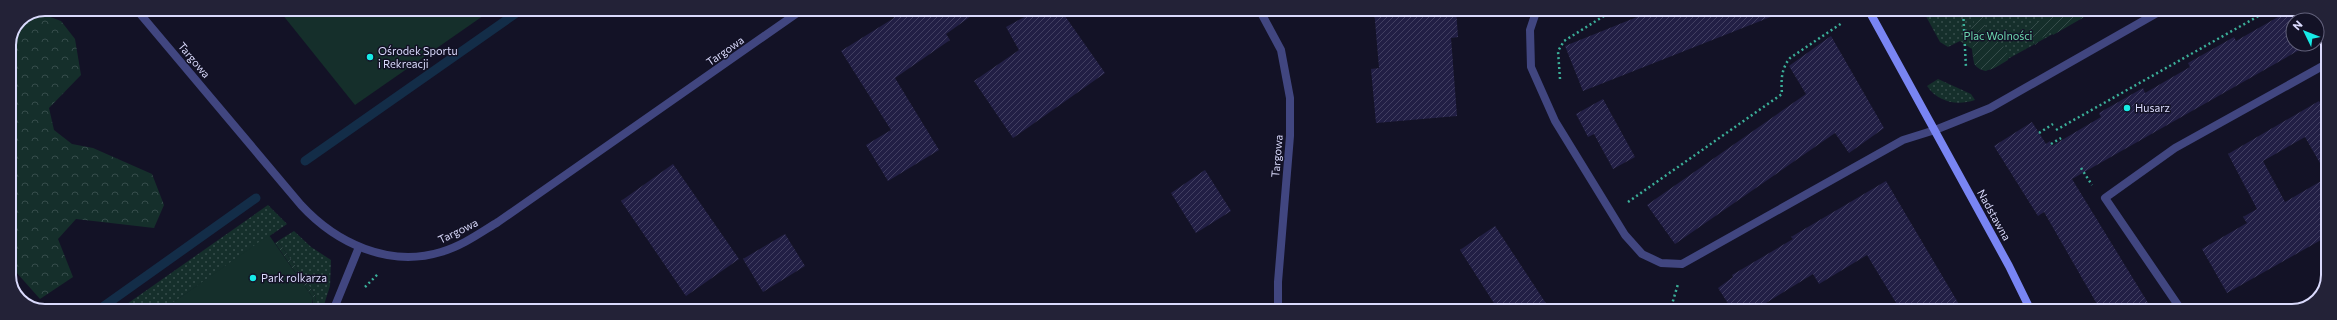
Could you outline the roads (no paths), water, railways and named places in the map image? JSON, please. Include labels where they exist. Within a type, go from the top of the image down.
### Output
[{"type":"street","name":"Targowa","points":[[142,16],[307,212],[326,228],[359,247],[387,255],[427,255],[455,247],[470,240],[793,16]]},
{"type":"street","name":"Targowa","points":[[1263,16],[1282,50],[1290,98],[1290,136],[1278,282],[1278,304]]},
{"type":"street","points":[[1535,16],[1530,30],[1531,67],[1555,121],[1625,235],[1642,254],[1661,262],[1682,264],[1903,140],[1935,130],[1990,108],[2152,16]]},
{"type":"street","points":[[1872,16],[1935,130]]},
{"type":"street","points":[[2177,304],[2105,198],[2174,148],[2321,68]]},
{"type":"street","name":"Nadstawna","points":[[1935,130],[2009,266],[2028,304]]},
{"type":"street","points":[[335,304],[359,247]]},
{"type":"waterway","points":[[305,161],[512,16]]},
{"type":"waterway","points":[[107,304],[256,198]]},
{"type":"place","name":"Ośrodek Sportu i Rekreacji","points":[[370,57]]},
{"type":"place","name":"Husarz","points":[[2127,108]]},
{"type":"place","name":"Park rolkarza","points":[[253,278]]},
{"type":"park label","name":"Plac Wolności","points":[[1998,36]]}]
